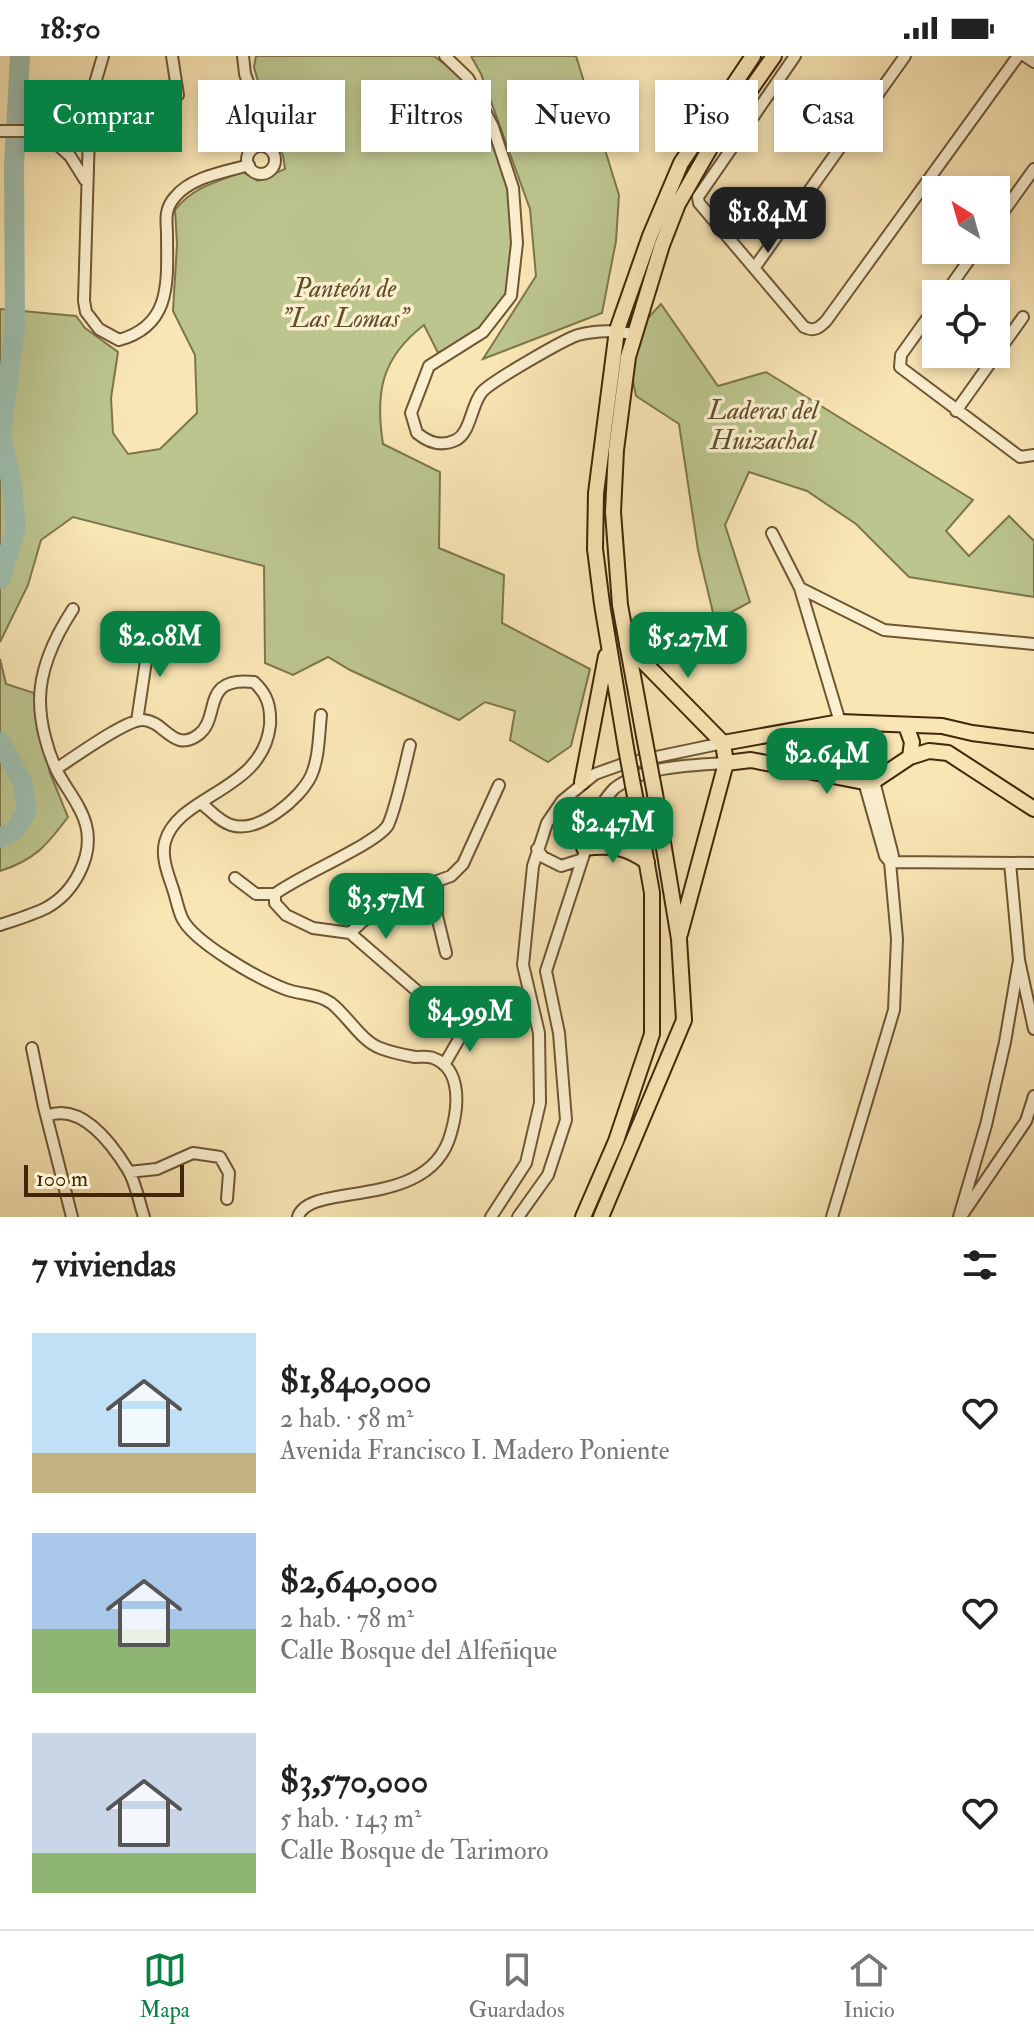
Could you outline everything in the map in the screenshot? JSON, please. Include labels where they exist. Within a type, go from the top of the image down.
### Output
[{"type":"main road","points":[[583,1217],[616,1141],[652,1034],[652,893],[595,549],[596,493],[617,330],[650,236],[681,163],[753,56]]},
{"type":"main road","points":[[601,1217],[684,1020],[679,939],[620,605],[613,512],[616,450],[633,334],[646,302],[662,245],[689,182],[774,56]]},
{"type":"main road","points":[[582,782],[609,644]]},
{"type":"main road","points":[[627,644],[723,743],[726,763],[679,939]]},
{"type":"main road","points":[[723,743],[840,722],[942,726],[1034,741]]},
{"type":"main road","points":[[906,726],[912,742],[910,757]]},
{"type":"main road","points":[[792,768],[786,747],[796,730]]},
{"type":"main road","points":[[726,763],[751,760],[823,776],[869,781],[910,757],[929,751],[948,753],[1034,809]]},
{"type":"main road","points":[[582,854],[611,845],[636,854],[647,862]]},
{"type":"street","points":[[96,80],[103,56]]},
{"type":"street","points":[[172,56],[176,80]]},
{"type":"street","points":[[243,56],[247,80]]},
{"type":"street","points":[[445,56],[468,78],[493,127],[513,188],[517,243],[511,296],[483,332],[429,366],[411,413],[417,433],[434,444],[460,438],[472,408],[484,389],[576,336],[617,330],[633,334]]},
{"type":"street","points":[[795,56],[699,193],[699,203],[804,327],[811,330],[819,328],[826,321],[1018,56]]},
{"type":"street","points":[[755,267],[905,56]]},
{"type":"street","points":[[1025,56],[1034,62]]},
{"type":"street","points":[[0,131],[24,131]]},
{"type":"street","points":[[65,152],[86,181]]},
{"type":"street","points":[[87,152],[86,312],[99,329],[119,340],[144,330],[163,306],[167,264],[166,213],[176,195],[207,177],[249,165]]},
{"type":"street","points":[[250,152],[249,165],[257,173],[269,172],[273,167],[275,156],[272,152]]},
{"type":"street","points":[[1010,202],[1034,169]]},
{"type":"street","points":[[956,411],[1023,317]]},
{"type":"street","points":[[922,326],[901,355],[900,367],[903,371],[1020,457],[1034,455]]},
{"type":"street","points":[[772,533],[800,588],[840,722]]},
{"type":"street","points":[[800,588],[884,630],[1034,644]]},
{"type":"street","points":[[0,925],[47,907],[64,894],[77,878],[85,857],[88,840],[86,824],[56,769],[39,702],[41,682],[60,628],[73,609]]},
{"type":"street","points":[[137,721],[150,634]]},
{"type":"street","points":[[56,769],[137,721],[147,720],[176,741],[188,741],[201,734],[207,725],[212,702],[220,688],[254,682],[268,699],[270,721],[267,745],[260,758],[178,820],[164,843],[164,857],[182,918],[194,936],[288,991],[309,993],[330,1002],[377,1047],[415,1057],[432,1057],[452,1075],[457,1098],[450,1137],[441,1156],[427,1171],[406,1183],[379,1190],[342,1198],[318,1199],[305,1205],[298,1217]]},
{"type":"street","points":[[201,803],[235,827],[259,824],[288,805],[311,776],[321,715]]},
{"type":"street","points":[[491,1217],[526,1163],[540,1103],[539,1033],[523,965],[533,866],[547,823],[582,782],[608,768],[723,743]]},
{"type":"street","points":[[275,898],[288,884],[373,839],[387,825],[410,745]]},
{"type":"street","points":[[518,1217],[548,1175],[566,1120],[559,1033],[546,971],[599,808],[613,789],[634,777],[673,768],[726,763]]},
{"type":"street","points":[[832,1217],[894,1010],[897,939],[890,862],[885,856],[869,781]]},
{"type":"street","points":[[350,933],[363,921],[421,887],[451,876],[463,864],[499,785]]},
{"type":"street","points":[[537,849],[543,857],[561,866],[582,854]]},
{"type":"street","points":[[890,862],[1034,863]]},
{"type":"street","points":[[1010,863],[1019,960],[1034,1029]]},
{"type":"street","points":[[235,878],[256,894],[275,898],[286,915],[313,928],[350,933],[461,1029],[459,1039],[444,1065]]},
{"type":"street","points":[[437,881],[437,916],[446,953]]},
{"type":"street","points":[[960,1217],[986,1125],[1019,960]]},
{"type":"street","points":[[32,1048],[72,1217]]},
{"type":"street","points":[[960,1217],[1026,1121],[1034,1096]]},
{"type":"street","points":[[47,1116],[57,1112],[82,1117],[129,1172],[144,1217]]},
{"type":"street","points":[[129,1172],[157,1169],[193,1153],[220,1157],[229,1173],[227,1199]]},
{"type":"green space","name":"Panteón de \"Las Lomas\"","points":[[256,56],[434,56],[465,80],[361,80],[361,152],[491,152],[491,134],[509,190],[512,243],[506,294],[479,331],[438,353],[424,325],[410,337],[398,350],[384,378],[381,426],[383,444],[440,472],[439,548],[504,575],[502,623],[590,669],[571,746],[548,762],[510,740],[515,711],[485,702],[459,720],[328,657],[293,675],[265,663],[264,566],[73,517],[41,540],[28,585],[0,642],[0,309],[76,316],[85,328],[118,352],[111,398],[113,433],[128,454],[160,449],[197,413],[195,355],[173,311],[177,244],[175,210],[197,191],[224,179],[243,172],[258,181],[285,169],[281,152],[345,152],[345,80],[258,80],[254,67]]},
{"type":"green space","points":[[471,56],[576,56],[583,80],[507,80],[507,146],[491,102],[491,80],[483,80]]},
{"type":"green space","points":[[509,152],[606,152],[619,195],[616,241],[602,313],[483,359],[536,276],[530,209]]},
{"type":"green space","name":"Laderas del Huizachal","points":[[661,304],[718,386],[766,372],[973,500],[946,531],[969,556],[1009,516],[1034,541],[1034,597],[909,577],[856,524],[807,491],[749,472],[725,525],[750,602],[715,621],[698,550],[679,424],[636,396],[630,365],[630,345],[634,336]]},
{"type":"green space","points":[[0,659],[6,684],[34,693],[50,773],[68,817],[39,850],[22,862],[0,871]]},
{"type":"waterway","points":[[0,579],[16,529],[12,486],[1,433],[15,329],[14,166],[20,56]]},
{"type":"waterway","points":[[0,742],[22,781],[27,810],[15,830],[0,838]]}]
